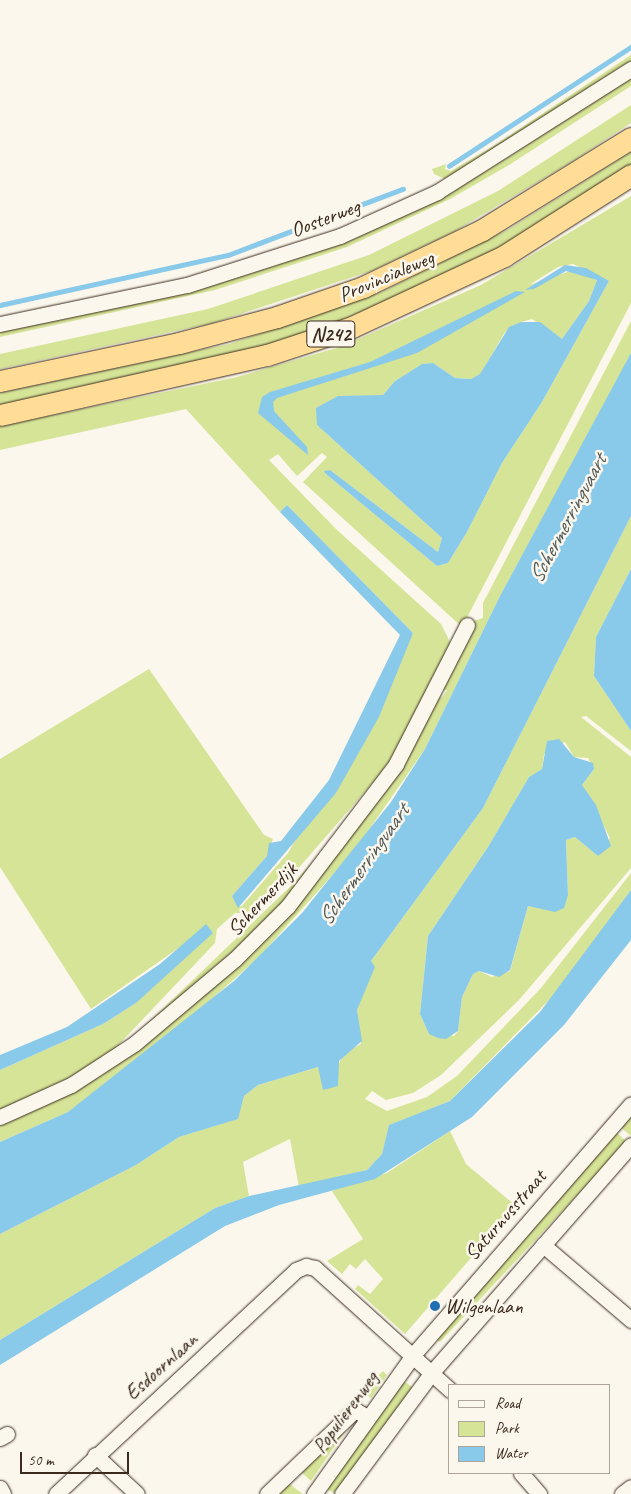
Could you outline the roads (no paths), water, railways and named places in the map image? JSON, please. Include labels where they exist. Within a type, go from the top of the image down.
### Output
[{"type":"highway","name":"Provincialeweg","points":[[0,381],[179,343],[277,318],[364,287],[482,230],[631,138]]},
{"type":"highway","name":"Provincialeweg","points":[[0,416],[258,357],[352,327],[504,256],[631,175]]},
{"type":"street","name":"Oosterweg","points":[[0,324],[187,285],[340,236],[437,192],[631,69]]},
{"type":"street","name":"Schermerdijk","points":[[0,1117],[71,1085],[134,1044],[235,959],[288,906],[396,764],[467,625]]},
{"type":"street","name":"Saturnusstraat","points":[[413,1355],[631,1104]]},
{"type":"street","points":[[342,1494],[433,1371],[631,1145]]},
{"type":"street","points":[[543,1245],[631,1320]]},
{"type":"street","name":"Esdoornlaan","points":[[56,1494],[95,1455],[296,1270],[315,1268],[413,1355]]},
{"type":"street","points":[[413,1355],[433,1371],[448,1388]]},
{"type":"street","name":"Populierenweg","points":[[314,1494],[367,1417],[413,1355]]},
{"type":"street","points":[[268,1494],[356,1410],[367,1417]]},
{"type":"street","points":[[95,1455],[137,1494]]},
{"type":"street","points":[[522,1474],[539,1494]]},
{"type":"street","points":[[622,1494],[631,1487]]},
{"type":"street","points":[[0,1488],[3,1494]]},
{"type":"water","points":[[565,265],[586,268],[609,281],[542,402],[502,463],[467,532],[448,563],[437,566],[326,474],[324,471],[330,470],[438,552],[442,538],[317,425],[316,408],[338,396],[383,395],[395,381],[422,364],[433,363],[455,378],[471,379],[480,374],[509,327],[521,322],[540,322],[562,339],[589,301],[597,280],[566,271],[534,289],[525,290]]},
{"type":"water","points":[[516,291],[525,292],[417,353],[277,398],[273,402],[274,411],[307,447],[308,455],[258,413],[262,397],[270,392],[370,362]]},
{"type":"water","name":"Schermerringvaart","points":[[631,353],[631,516],[483,808],[371,961],[375,967],[357,1010],[362,1041],[339,1061],[338,1086],[323,1090],[318,1067],[258,1085],[244,1096],[238,1119],[179,1137],[136,1165],[0,1234],[0,1142],[68,1112],[234,981],[302,913],[391,802],[425,749],[500,596]]},
{"type":"water","points":[[287,505],[413,633],[379,717],[336,793],[238,908],[232,896],[267,856],[269,843],[281,841],[329,780],[400,635],[280,512]]},
{"type":"water","points":[[631,569],[631,731],[594,676],[596,637]]},
{"type":"water","points":[[559,739],[574,757],[593,763],[594,769],[582,785],[596,805],[611,846],[598,856],[575,837],[566,840],[568,895],[564,908],[555,912],[528,906],[510,970],[499,977],[479,971],[473,974],[462,997],[458,1031],[446,1039],[438,1038],[429,1034],[420,1014],[428,936],[488,847],[529,777],[542,769],[547,741]]},
{"type":"water","points":[[631,890],[631,940],[564,1025],[472,1117],[375,1179],[279,1205],[225,1226],[0,1365],[0,1340],[215,1208],[249,1196],[367,1170],[382,1154],[389,1125],[450,1101],[540,1012]]},
{"type":"water","points":[[206,924],[213,933],[136,1003],[103,1024],[0,1070],[0,1055],[67,1027],[160,964]]},
{"type":"waterway","points":[[449,166],[631,47]]},
{"type":"waterway","points":[[0,305],[228,255],[403,189]]},
{"type":"place","name":"Wilgenlaan","points":[[435,1306]]}]
